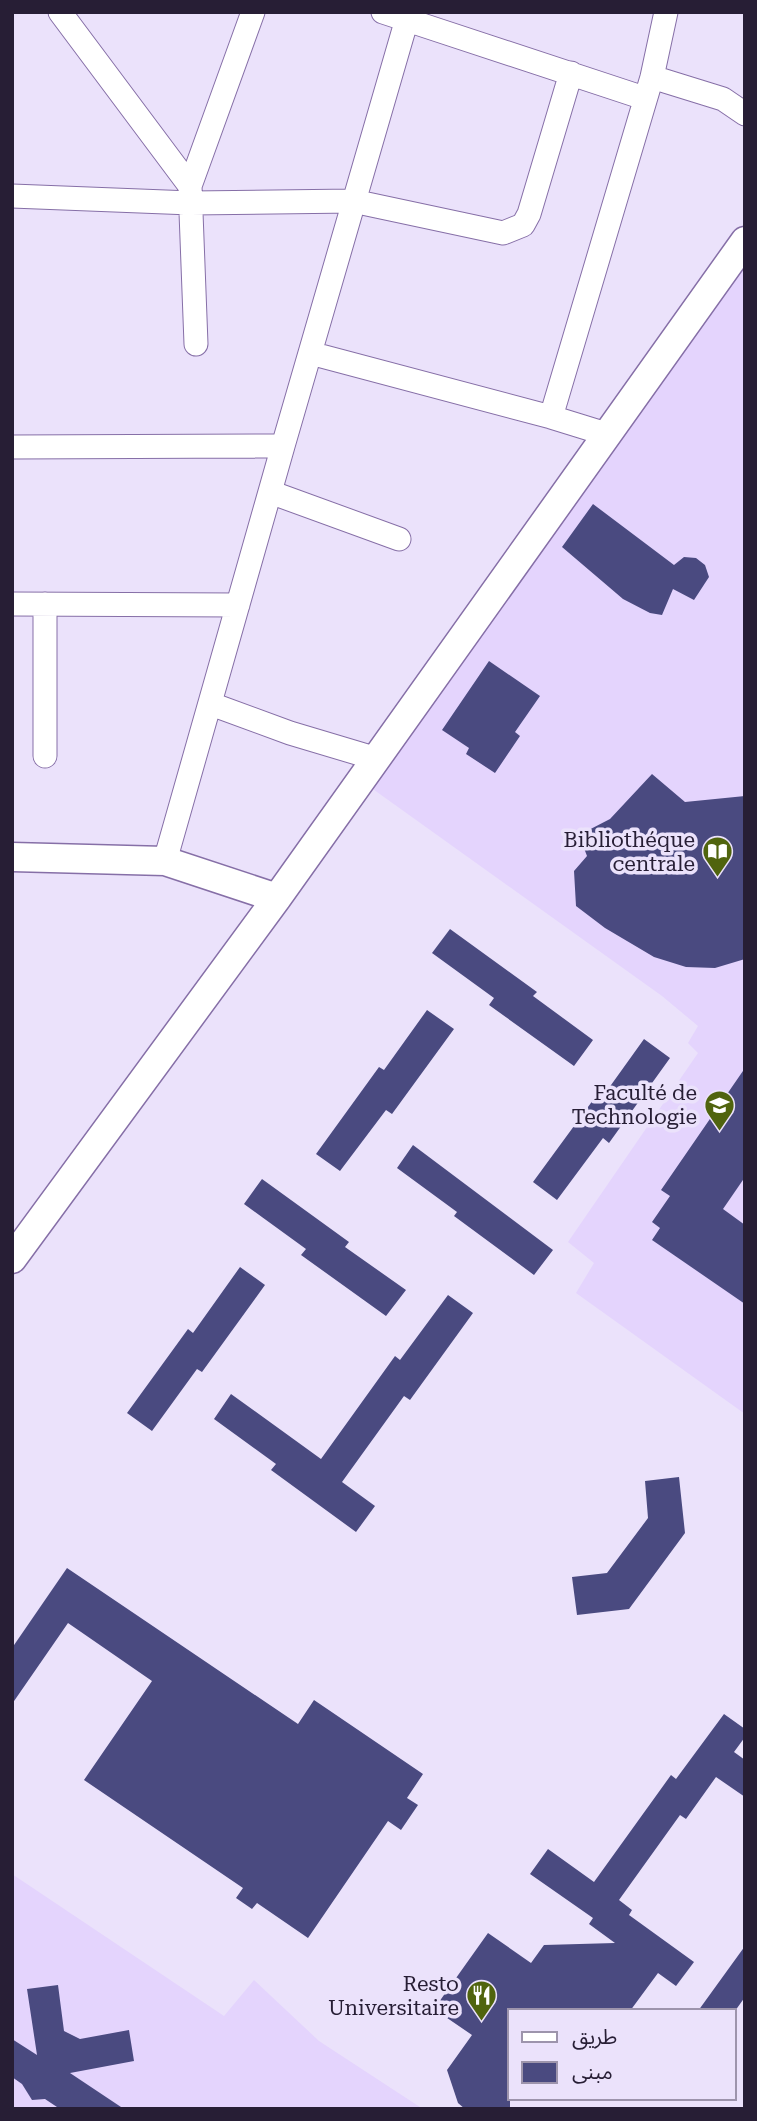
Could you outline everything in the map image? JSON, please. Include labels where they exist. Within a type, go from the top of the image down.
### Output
[{"type":"street","points":[[60,12],[190,194]]},
{"type":"street","points":[[196,344],[190,194],[253,12]]},
{"type":"street","points":[[383,12],[408,15],[571,73],[723,99],[745,114]]},
{"type":"street","points":[[551,417],[648,87],[666,12]]},
{"type":"street","points":[[165,862],[408,15]]},
{"type":"street","points":[[12,196],[190,194],[353,201],[486,232],[514,231],[523,225],[529,214],[571,73]]},
{"type":"street","points":[[12,1259],[277,898],[745,241]]},
{"type":"street","points":[[310,353],[606,434]]},
{"type":"street","points":[[12,447],[283,446]]},
{"type":"street","points":[[270,492],[399,539]]},
{"type":"street","points":[[12,604],[238,605]]},
{"type":"street","points":[[45,604],[45,756]]},
{"type":"street","points":[[211,704],[290,733],[377,759]]},
{"type":"street","points":[[12,857],[165,862],[277,898]]},
{"type":"shaded area","points":[[745,267],[745,1414],[576,1293],[594,1263],[568,1242],[698,1053],[688,1043],[698,1026],[662,996],[370,787]]},
{"type":"shaded area","points":[[12,1874],[224,2016],[254,1980],[319,2041],[423,2109],[12,2109]]},
{"type":"building","points":[[593,504],[674,565],[684,557],[696,558],[705,565],[709,577],[694,600],[673,589],[662,615],[650,613],[623,599],[562,547]]},
{"type":"building","points":[[489,661],[540,696],[515,732],[520,736],[495,773],[466,754],[469,748],[442,730]]},
{"type":"building","points":[[652,774],[685,802],[745,796],[745,959],[715,968],[686,967],[654,957],[605,928],[576,906],[574,871],[587,856],[579,835],[610,819]]},
{"type":"building","points":[[450,929],[537,992],[533,996],[593,1040],[574,1066],[489,1005],[494,998],[432,953]]},
{"type":"building","points":[[427,1010],[454,1029],[392,1114],[386,1110],[340,1171],[316,1154],[379,1067],[384,1070]]},
{"type":"building","points":[[644,1039],[670,1058],[609,1143],[603,1138],[557,1200],[533,1182],[596,1096],[601,1099]]},
{"type":"building","points":[[745,1068],[745,1177],[723,1209],[745,1225],[745,1304],[652,1240],[660,1228],[652,1222],[670,1196],[661,1190]]},
{"type":"building","points":[[413,1145],[553,1250],[534,1275],[454,1216],[457,1212],[397,1168]]},
{"type":"building","points":[[262,1179],[349,1242],[345,1247],[406,1290],[386,1316],[301,1255],[306,1249],[244,1204]]},
{"type":"building","points":[[240,1267],[265,1285],[202,1372],[197,1369],[152,1431],[127,1413],[188,1329],[193,1333]]},
{"type":"building","points":[[448,1295],[473,1313],[410,1400],[404,1396],[342,1482],[375,1506],[356,1532],[271,1470],[276,1464],[214,1419],[231,1394],[321,1459],[395,1356],[400,1360]]},
{"type":"building","points":[[679,1477],[685,1533],[629,1609],[577,1615],[572,1577],[607,1573],[648,1518],[645,1481]]},
{"type":"building","points":[[67,1568],[298,1724],[314,1700],[423,1774],[407,1798],[418,1805],[401,1830],[388,1821],[308,1938],[257,1903],[252,1909],[236,1898],[243,1888],[84,1780],[152,1681],[68,1623],[12,1704],[12,1648]]},
{"type":"building","points":[[724,1714],[745,1729],[745,1737],[734,1752],[745,1760],[745,1797],[716,1777],[686,1819],[680,1815],[619,1900],[632,1910],[629,1915],[694,1962],[676,1986],[658,1973],[631,2009],[508,2009],[510,2109],[465,2109],[458,2103],[447,2070],[472,2035],[434,2009],[488,1933],[531,1963],[544,1945],[615,1943],[589,1924],[593,1918],[530,1874],[548,1849],[594,1882],[671,1775],[676,1779]]},
{"type":"building","points":[[745,1946],[745,1997],[736,2010],[699,2009]]},
{"type":"building","points":[[58,1985],[64,2031],[80,2039],[129,2030],[134,2061],[70,2073],[124,2109],[60,2109],[45,2099],[32,2100],[22,2084],[12,2077],[12,2039],[37,2055],[27,1989]]},
{"type":"place","name":"Bibliothéque centrale","points":[[718,879]]},
{"type":"place","name":"Faculté de Technologie","points":[[720,1132]]},
{"type":"place","name":"Resto Universitaire","points":[[482,2023]]}]
